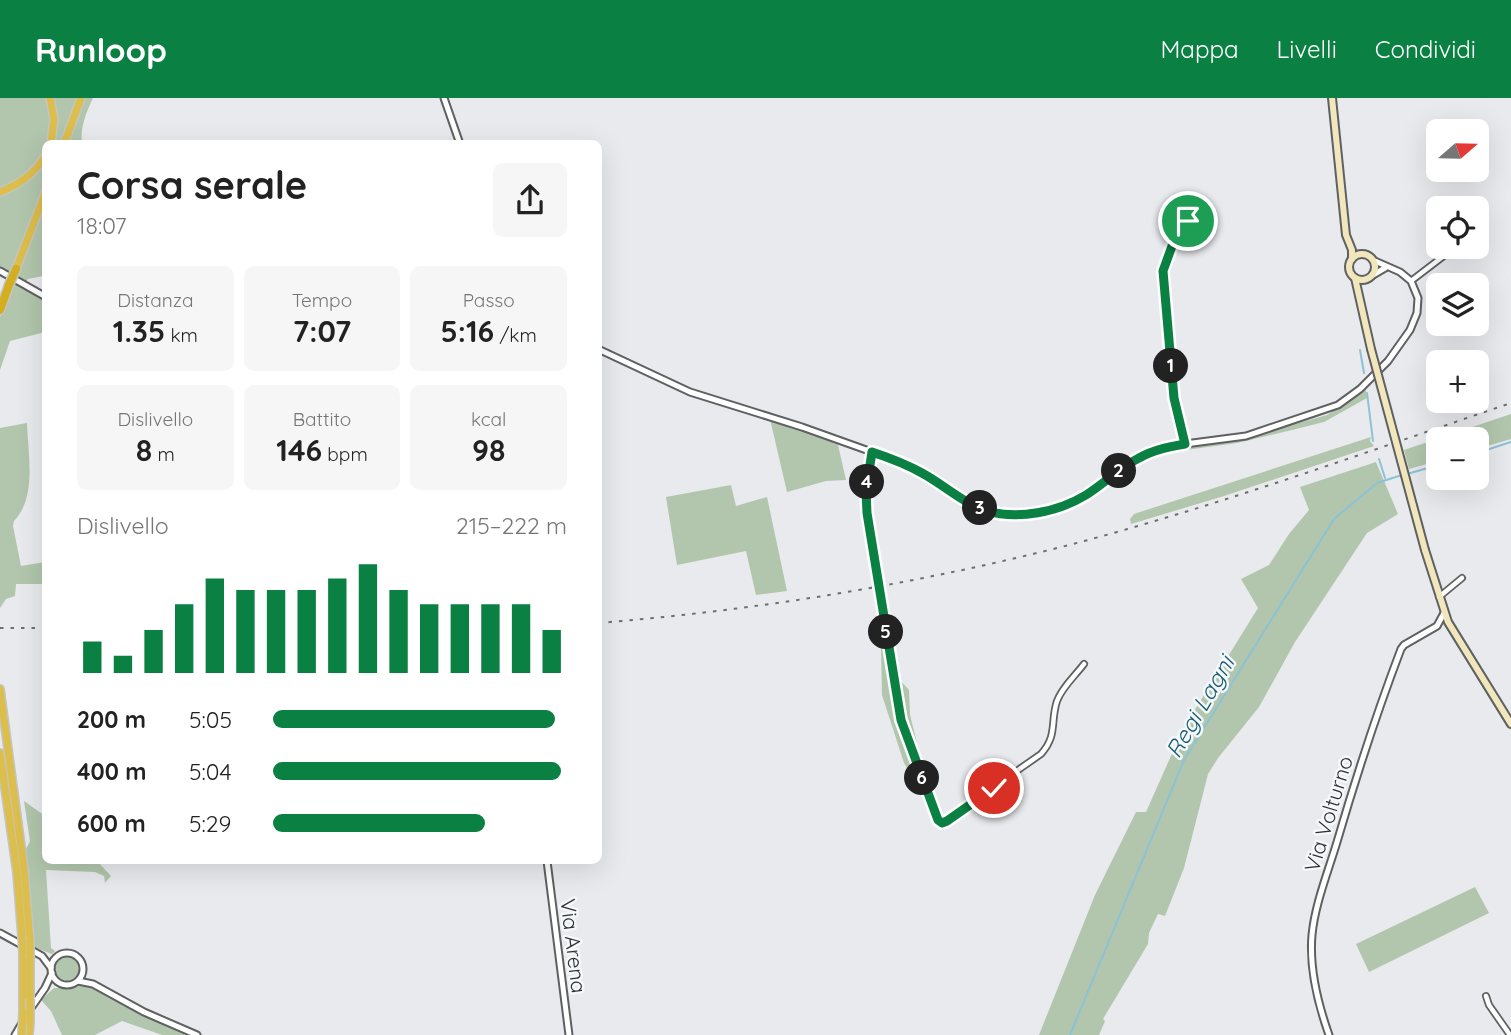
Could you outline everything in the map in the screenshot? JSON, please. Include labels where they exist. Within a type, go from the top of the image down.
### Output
[{"type":"highway","points":[[50,98],[54,120],[52,140]]},
{"type":"highway","points":[[65,140],[81,98]]},
{"type":"highway","points":[[0,192],[25,179],[42,160]]},
{"type":"highway","points":[[0,310],[42,201]]},
{"type":"highway","points":[[0,689],[26,939],[22,1035]]},
{"type":"highway","points":[[0,753],[15,827]]},
{"type":"highway","points":[[26,955],[30,999],[29,1035]]},
{"type":"main road","points":[[1332,98],[1346,235],[1352,259],[1350,270],[1355,278],[1424,550],[1447,619],[1511,724]]},
{"type":"main road","points":[[1350,247],[1375,261],[1373,275],[1363,280],[1358,291]]},
{"type":"main road","points":[[1352,259],[1359,254]]},
{"type":"main road","points":[[1355,278],[1363,280]]},
{"type":"street","points":[[444,98],[459,140]]},
{"type":"street","points":[[1185,444],[1174,398],[1163,271],[1172,246],[1188,221]]},
{"type":"street","points":[[1411,281],[1441,259]]},
{"type":"street","points":[[602,351],[690,392],[802,426],[900,462],[972,505],[997,513],[1019,514],[1058,508],[1072,502],[1152,451],[1246,436],[1338,405],[1360,389],[1388,361],[1410,330],[1417,313],[1418,298],[1411,281],[1400,272],[1375,261]]},
{"type":"street","points":[[1373,275],[1389,268]]},
{"type":"street","points":[[0,271],[42,295]]},
{"type":"street","points":[[872,452],[866,491],[869,524],[895,689],[908,742],[938,820],[942,823],[1041,754],[1053,738],[1057,702],[1063,689],[1084,664]]},
{"type":"street","points":[[1438,597],[1462,578]]},
{"type":"street","name":"Via Volturno","points":[[1329,1035],[1318,1003],[1312,962],[1316,912],[1352,791],[1401,649],[1447,619]]},
{"type":"street","points":[[1439,625],[1454,633]]},
{"type":"street","name":"Via Arena","points":[[547,864],[569,1035]]},
{"type":"street","points":[[0,933],[42,956],[55,980],[61,984]]},
{"type":"street","points":[[42,956],[67,952],[76,955],[83,964],[83,972],[78,982]]},
{"type":"street","points":[[15,1035],[45,988],[58,955]]},
{"type":"street","points":[[83,972],[93,984]]},
{"type":"street","points":[[45,988],[78,982],[93,984],[144,1012],[197,1035]]},
{"type":"street","points":[[1486,996],[1489,1005],[1510,1035]]},
{"type":"green space","points":[[0,98],[46,98],[50,126],[48,140],[42,140],[42,155],[26,174],[0,187]]},
{"type":"green space","points":[[52,98],[78,98],[62,140],[53,140]]},
{"type":"green space","points":[[84,98],[93,98],[83,126],[82,140],[68,140]]},
{"type":"green space","points":[[42,162],[42,191],[10,272],[0,267],[0,194]]},
{"type":"green space","points":[[42,205],[42,276],[28,279],[26,282],[16,276]]},
{"type":"green space","points":[[15,283],[42,299],[42,333],[10,341],[0,370],[0,317]]},
{"type":"green space","points":[[1366,390],[1367,398],[1324,422],[1237,443],[1164,453],[1131,468],[1112,482],[1111,479],[1127,468],[1161,451],[1234,441],[1327,415]]},
{"type":"green space","points":[[1511,414],[1511,439],[1489,445],[1489,427],[1472,427]]},
{"type":"green space","points":[[770,419],[838,445],[846,480],[826,481],[787,492]]},
{"type":"green space","points":[[27,423],[30,475],[26,500],[13,526],[21,566],[42,562],[42,584],[16,584],[15,596],[6,599],[0,608],[0,428]]},
{"type":"green space","points":[[1371,437],[1370,441],[1374,446],[1131,524],[1130,519],[1134,514]]},
{"type":"green space","points":[[1426,443],[1426,464],[1409,469],[1404,450]]},
{"type":"green space","points":[[1376,462],[1398,514],[1367,533],[1295,642],[1259,707],[1208,774],[1184,868],[1165,916],[1158,914],[1149,933],[1148,944],[1103,1019],[1105,1021],[1099,1035],[1039,1035],[1095,895],[1136,812],[1146,812],[1183,729],[1258,608],[1241,579],[1269,565],[1309,510],[1300,487]]},
{"type":"green space","points":[[731,485],[736,506],[767,497],[787,591],[756,595],[746,551],[677,565],[666,497]]},
{"type":"green space","points":[[884,646],[896,717],[915,768],[907,768],[904,763],[882,695],[881,649]]},
{"type":"green space","points":[[897,677],[909,690],[910,715],[928,787],[904,719]]},
{"type":"green space","points":[[24,801],[42,814],[42,864],[100,864],[111,876],[105,883],[104,876],[95,872],[46,870],[51,948],[55,951],[52,954],[33,947],[26,849],[30,841]]},
{"type":"green space","points":[[1475,887],[1489,913],[1369,972],[1356,944]]},
{"type":"green space","points":[[67,957],[76,960],[79,969],[76,978],[67,981],[58,978],[55,969],[58,960]]},
{"type":"green space","points":[[85,984],[140,1014],[185,1032],[184,1035],[162,1035],[122,1021],[95,1035],[62,1035],[51,1011],[41,1000],[54,988],[74,988]]},
{"type":"waterway","points":[[1360,350],[1364,373]]},
{"type":"waterway","points":[[1367,393],[1373,441]]},
{"type":"waterway","name":"Regi Lagni","points":[[1489,449],[1511,442]]},
{"type":"waterway","points":[[1379,459],[1385,478]]},
{"type":"waterway","name":"Regi Lagni","points":[[1407,474],[1426,468]]},
{"type":"waterway","name":"Regi Lagni","points":[[1070,1035],[1184,760],[1334,519],[1377,483],[1402,475]]},
{"type":"railway","points":[[602,623],[718,611],[837,594],[956,571],[1073,544],[1293,477],[1511,403]]},
{"type":"railway","points":[[0,628],[42,628]]},
{"type":"route","points":[[994,788],[942,823],[938,820],[908,742],[895,689],[867,513],[866,491],[872,452],[922,473],[972,505],[997,513],[1019,514],[1058,508],[1085,495],[1138,458],[1152,451],[1185,444],[1174,398],[1163,271],[1172,246],[1188,221]]}]
